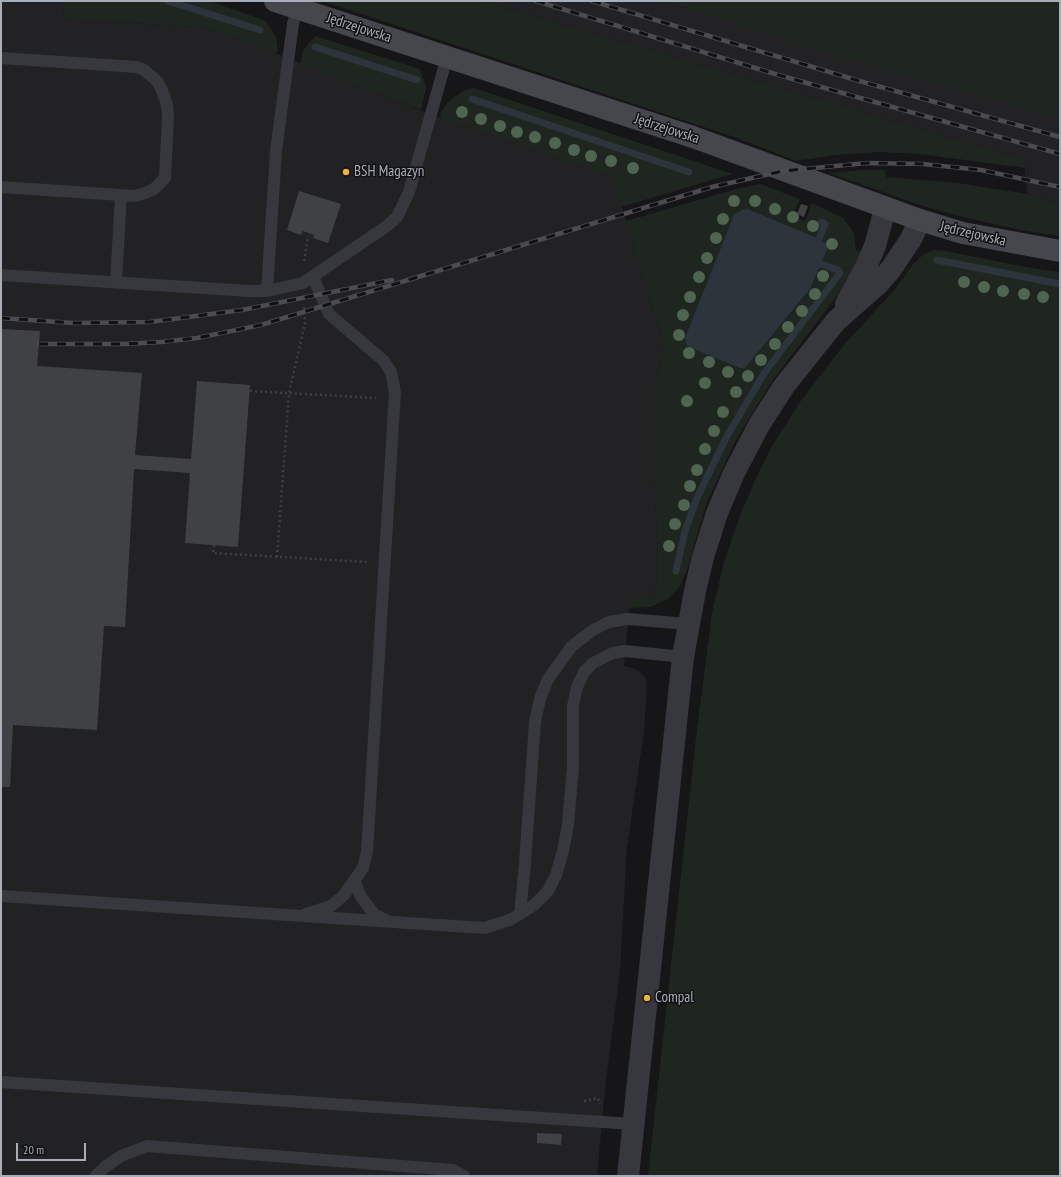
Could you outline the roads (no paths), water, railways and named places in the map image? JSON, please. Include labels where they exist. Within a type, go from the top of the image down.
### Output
[{"type":"street","name":"Jędrzejowska","points":[[275,1],[693,137],[920,220],[963,233],[1060,251]]},
{"type":"street","points":[[628,1176],[683,657],[688,624],[703,557],[717,513],[734,473],[759,425],[784,386],[836,321],[866,267],[875,246],[884,208]]},
{"type":"street","points":[[836,321],[878,284],[892,269],[911,239],[920,220]]},
{"type":"lane","points":[[267,291],[276,151],[293,24],[297,8]]},
{"type":"lane","points":[[1,275],[267,291],[308,280],[387,226],[397,217],[409,192],[447,57]]},
{"type":"lane","points":[[1,58],[138,67],[157,81],[166,98],[168,117],[164,178],[154,189],[145,194],[135,196],[1,187]]},
{"type":"lane","points":[[116,282],[121,195]]},
{"type":"lane","points":[[297,916],[316,912],[331,906],[344,895],[355,882],[363,868],[367,852],[395,399],[394,381],[391,372],[384,361],[329,314],[308,280]]},
{"type":"lane","points":[[520,914],[525,863],[534,722],[548,679],[572,646],[593,630],[608,622],[628,619],[688,624]]},
{"type":"lane","points":[[1,896],[485,928],[512,919],[534,905],[548,891],[556,875],[563,851],[573,766],[573,706],[577,687],[584,672],[593,664],[613,653],[625,651],[683,657]]},
{"type":"lane","points":[[355,882],[361,897],[375,915],[390,922]]},
{"type":"lane","points":[[1,1082],[633,1124]]},
{"type":"lane","points":[[96,1176],[105,1167],[121,1156],[147,1146],[453,1170],[464,1176]]},
{"type":"waterway","points":[[168,1],[260,30]]},
{"type":"waterway","points":[[315,47],[417,80]]},
{"type":"waterway","points":[[472,99],[689,172]]},
{"type":"waterway","points":[[819,239],[825,224],[821,222]]},
{"type":"waterway","points":[[937,260],[1060,284]]},
{"type":"waterway","points":[[676,571],[685,531],[697,498],[727,436],[765,372],[840,273],[838,270],[821,264]]},
{"type":"railway","points":[[536,1],[775,74],[1060,154]]},
{"type":"railway","points":[[592,1],[856,80],[1060,137]]},
{"type":"railway","points":[[39,344],[124,344],[161,342],[197,338],[261,325],[712,187],[783,171],[867,163],[923,164],[981,170],[1060,187]]},
{"type":"railway","points":[[1,318],[73,323],[150,322],[242,310],[392,280]]},
{"type":"place","name":"BSH Magazyn","points":[[346,172]]},
{"type":"place","name":"Compal","points":[[647,998]]}]
